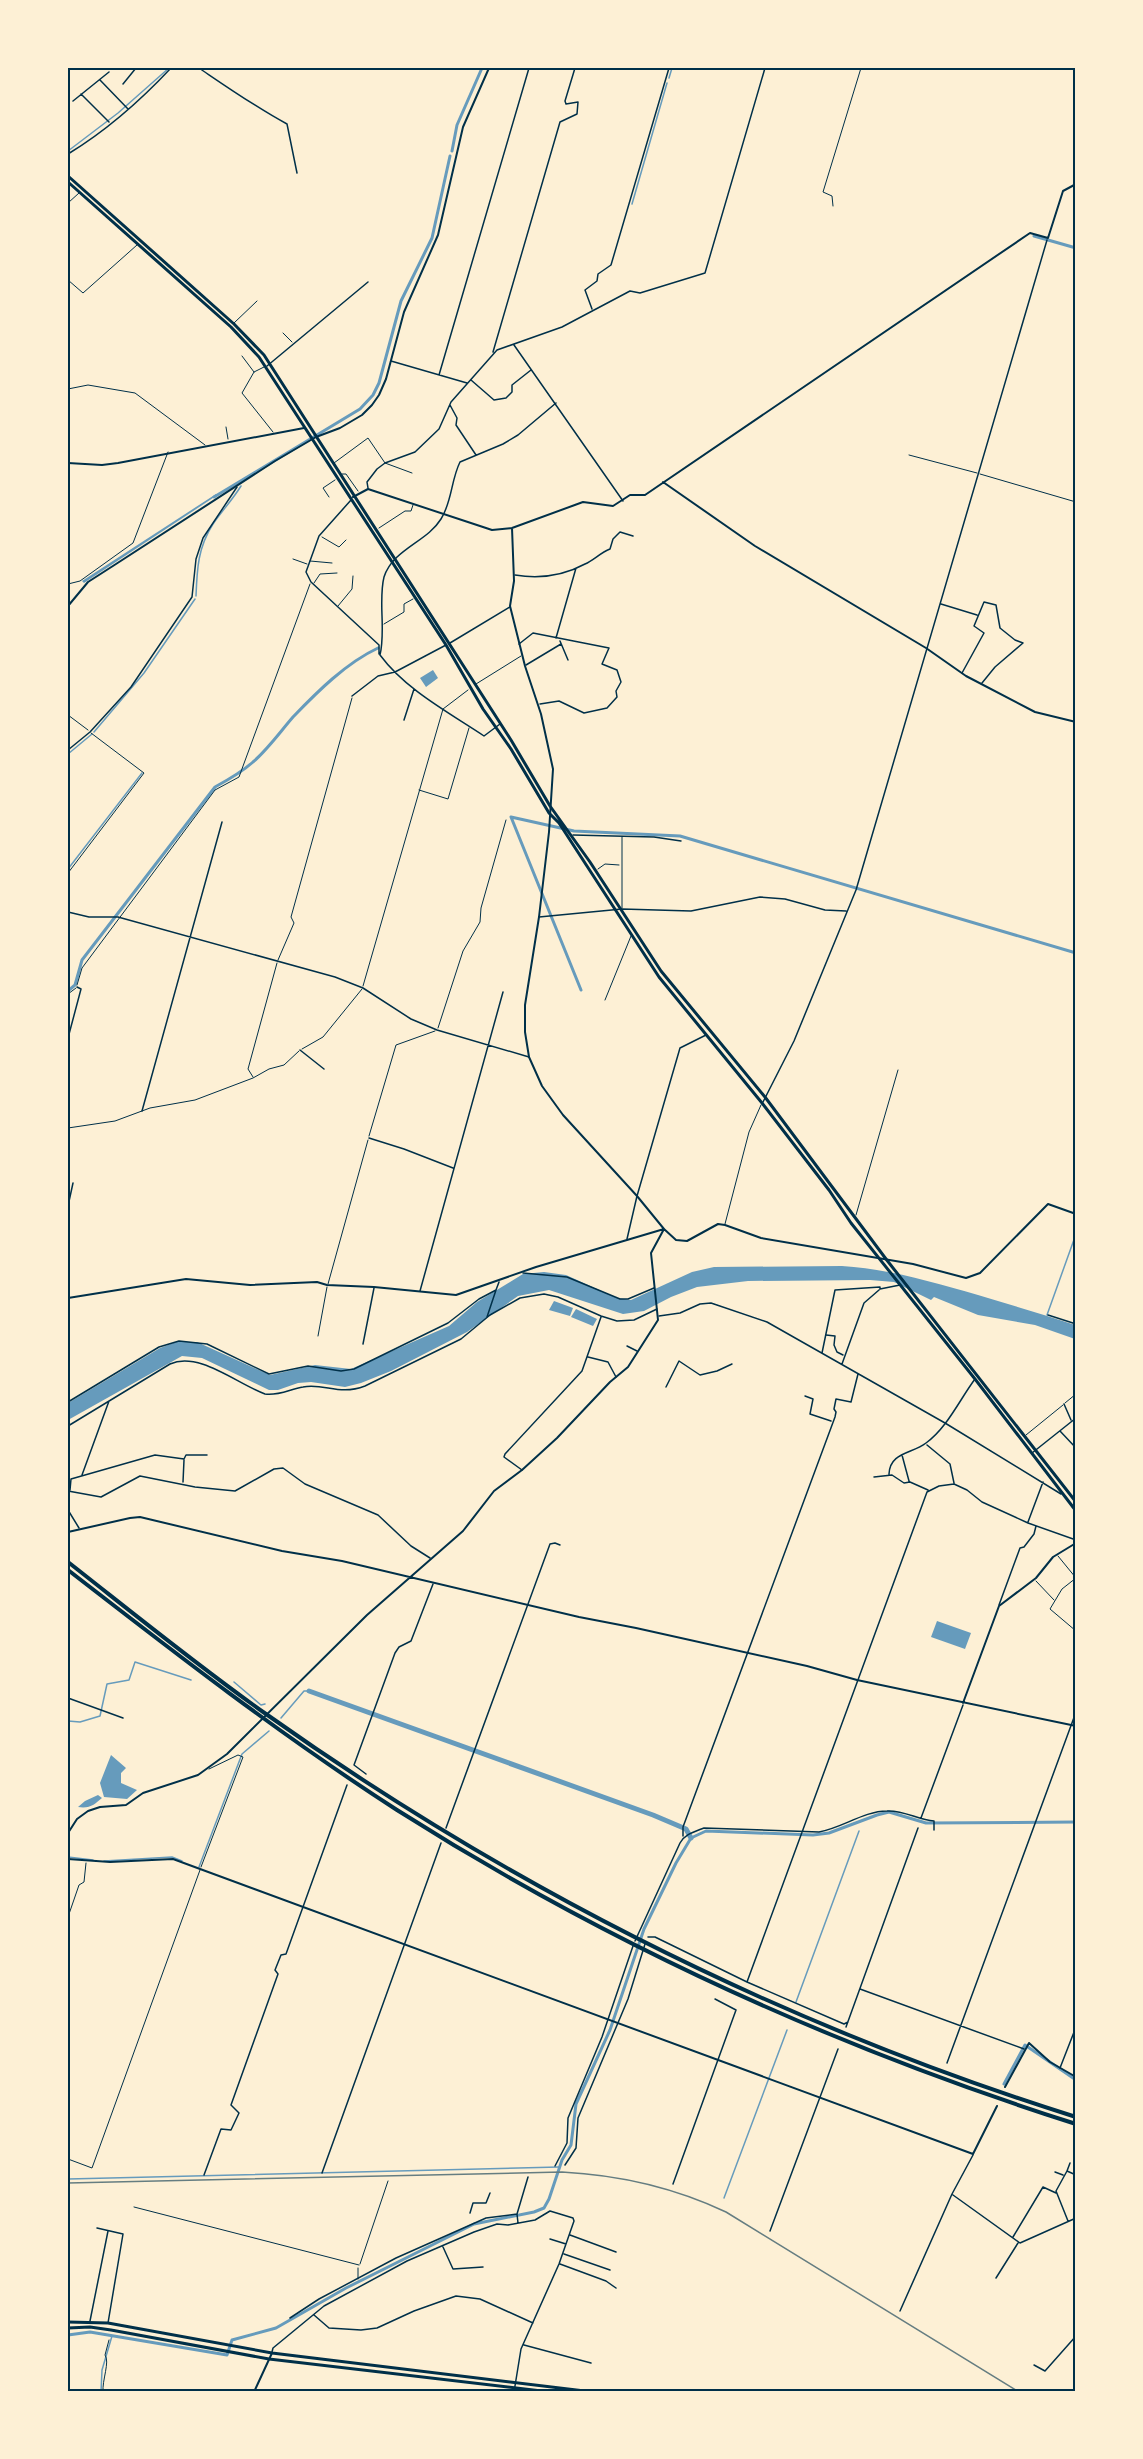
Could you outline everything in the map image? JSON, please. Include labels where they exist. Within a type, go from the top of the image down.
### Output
[{"type":"highway","points":[[68,1562],[247,1700],[352,1772],[516,1874],[634,1936],[648,1939],[757,1995],[883,2049],[1076,2116]]},
{"type":"highway","points":[[68,1570],[261,1719],[335,1769],[505,1876],[645,1950],[741,1996],[877,2054],[1076,2124]]},
{"type":"main road","points":[[68,176],[138,244],[191,288]]},
{"type":"main road","points":[[68,182],[232,325],[268,365],[393,561],[475,684],[498,726],[564,824],[615,910],[665,976],[765,1097],[855,1219],[919,1300],[1031,1454],[1074,1505]]},
{"type":"main road","points":[[353,498],[376,530],[415,598],[448,644],[483,709],[498,726]]},
{"type":"main road","points":[[513,748],[549,813],[570,835],[595,870],[659,976],[830,1190],[851,1223],[914,1304],[977,1378],[1072,1497],[1076,1511]]},
{"type":"main road","points":[[68,2322],[109,2323],[272,2353],[593,2391]]},
{"type":"main road","points":[[68,2328],[90,2327],[269,2359],[515,2389],[550,2391]]},
{"type":"street","points":[[123,84],[136,68]]},
{"type":"street","points":[[68,154],[111,124],[171,68]]},
{"type":"street","points":[[199,68],[266,113],[287,124],[297,173]]},
{"type":"street","points":[[68,606],[85,585],[238,484],[314,438],[340,428],[362,415],[380,395],[404,312],[438,235],[463,127],[489,68]]},
{"type":"street","points":[[439,375],[529,68]]},
{"type":"street","points":[[494,353],[492,348],[560,122],[577,114],[578,102],[566,104],[565,101],[575,68]]},
{"type":"street","points":[[593,311],[585,290],[597,281],[598,274],[611,265],[669,68]]},
{"type":"street","points":[[368,489],[367,482],[370,477],[385,463],[415,452],[426,442],[444,422],[450,405],[494,353],[562,327],[630,291],[640,293],[702,274],[708,268],[765,68]]},
{"type":"street","points":[[73,100],[109,72]]},
{"type":"street","points":[[100,79],[128,109]]},
{"type":"street","points":[[81,93],[111,124]]},
{"type":"street","points":[[762,1103],[794,1041],[856,890],[1048,238],[1063,191],[1076,184]]},
{"type":"street","points":[[498,726],[484,736],[414,688],[394,672],[380,655],[379,645],[311,582],[306,572],[319,536],[353,498],[368,489],[492,530],[512,528],[584,502],[607,506],[623,501],[630,495],[645,495],[1030,233],[1048,238]]},
{"type":"street","points":[[268,365],[368,282]]},
{"type":"street","points":[[513,344],[623,501]]},
{"type":"street","points":[[390,361],[468,383]]},
{"type":"street","points":[[471,380],[494,400],[506,398],[512,392],[513,386],[532,369]]},
{"type":"street","points":[[380,655],[383,644],[384,578],[393,561],[436,525],[444,514],[460,462],[518,435],[556,404]]},
{"type":"street","points":[[450,405],[457,418],[456,425],[477,455]]},
{"type":"street","points":[[68,463],[102,465],[307,427]]},
{"type":"street","points":[[663,482],[804,577],[926,648],[962,673],[1035,712],[1076,722]]},
{"type":"street","points":[[68,750],[90,732],[131,687],[192,597],[196,559],[203,538],[238,484]]},
{"type":"street","points":[[512,528],[514,575],[510,606],[525,666],[539,704],[553,760],[554,780],[539,917],[525,1005],[525,1032],[529,1057],[537,1077],[556,1107],[664,1229],[676,1240],[683,1242],[718,1224],[761,1238],[886,1259],[936,1269],[966,1278],[980,1272],[1048,1204],[1076,1214]]},
{"type":"street","points":[[514,575],[545,577],[576,568],[612,548],[613,538],[620,532],[633,536]]},
{"type":"street","points":[[556,639],[576,568]]},
{"type":"street","points":[[80,581],[85,585]]},
{"type":"street","points":[[962,673],[984,633],[974,626],[984,602],[996,605],[1000,628],[1015,640],[1023,643],[995,667],[981,683]]},
{"type":"street","points":[[940,604],[978,616]]},
{"type":"street","points":[[352,696],[378,676],[394,672],[448,644],[510,606]]},
{"type":"street","points":[[519,644],[533,633],[609,648],[602,664],[617,670],[621,682],[616,691],[617,697],[607,708],[584,713],[559,701],[539,704]]},
{"type":"street","points":[[560,640],[568,660]]},
{"type":"street","points":[[525,666],[561,644]]},
{"type":"street","points":[[405,720],[414,688]]},
{"type":"street","points":[[141,1111],[222,822]]},
{"type":"street","points":[[570,835],[681,841]]},
{"type":"street","points":[[539,917],[615,910],[692,911],[760,897],[785,899],[825,910],[847,912]]},
{"type":"street","points":[[68,912],[89,917],[118,917],[335,978],[363,988],[411,1019],[437,1030],[529,1057]]},
{"type":"street","points":[[68,1038],[81,989],[77,987]]},
{"type":"street","points":[[420,1292],[503,992]]},
{"type":"street","points":[[627,1239],[637,1196],[680,1048],[707,1035]]},
{"type":"street","points":[[300,1050],[324,1069]]},
{"type":"street","points":[[369,1138],[453,1168]]},
{"type":"street","points":[[68,1206],[73,1183]]},
{"type":"street","points":[[68,1298],[186,1279],[234,1284],[304,1282],[456,1295],[664,1229]]},
{"type":"street","points":[[68,1833],[77,1819],[88,1811],[100,1807],[126,1805],[143,1793],[186,1780],[207,1769],[254,1728],[367,1615],[463,1531],[494,1491],[522,1470],[629,1366],[658,1317],[651,1253],[664,1229]]},
{"type":"street","points":[[523,1273],[567,1277],[620,1299],[628,1299],[654,1288]]},
{"type":"street","points":[[486,1318],[499,1282]]},
{"type":"street","points":[[842,1364],[843,1355],[864,1303],[880,1289],[901,1285]]},
{"type":"street","points":[[363,1344],[374,1287]]},
{"type":"street","points":[[822,1353],[835,1290],[880,1287],[880,1289]]},
{"type":"street","points":[[68,1402],[159,1347],[179,1341],[207,1344],[269,1374],[308,1366],[341,1371],[354,1369],[448,1323],[479,1299],[496,1290]]},
{"type":"street","points":[[68,1426],[170,1364],[182,1360],[203,1364],[268,1395],[307,1386],[339,1391],[353,1390],[458,1341],[486,1318],[517,1299],[544,1294],[571,1301],[617,1321],[632,1320],[657,1309]]},
{"type":"street","points":[[658,1317],[680,1313],[700,1304],[711,1303],[767,1322],[945,1423],[1067,1498],[1072,1497]]},
{"type":"street","points":[[1048,1315],[1076,1323]]},
{"type":"street","points":[[522,1470],[504,1457],[505,1454],[580,1373],[601,1316]]},
{"type":"street","points":[[825,1335],[836,1336],[834,1345],[837,1352],[843,1355]]},
{"type":"street","points":[[627,1346],[637,1351]]},
{"type":"street","points":[[587,1356],[608,1362],[616,1377]]},
{"type":"street","points":[[666,1387],[679,1361],[700,1375],[732,1364]]},
{"type":"street","points":[[555,2166],[567,2143],[568,2118],[602,2037],[638,1932],[684,1837],[683,1827],[836,1414],[834,1409],[837,1399],[852,1401],[858,1374]]},
{"type":"street","points":[[889,1474],[894,1459],[926,1444],[945,1423],[977,1378]]},
{"type":"street","points":[[805,1396],[813,1399],[810,1414],[832,1421]]},
{"type":"street","points":[[82,1475],[110,1400]]},
{"type":"street","points":[[1064,1404],[1072,1421]]},
{"type":"street","points":[[1031,1454],[1076,1418]]},
{"type":"street","points":[[1060,1430],[1076,1448]]},
{"type":"street","points":[[926,1444],[950,1464],[954,1484]]},
{"type":"street","points":[[183,1484],[184,1459],[189,1454],[207,1455]]},
{"type":"street","points":[[902,1454],[910,1482]]},
{"type":"street","points":[[184,1459],[154,1455],[82,1475],[70,1479],[69,1491],[103,1497],[140,1476],[235,1491],[274,1469],[285,1469],[306,1484],[378,1515],[411,1546],[425,1556],[434,1558]]},
{"type":"street","points":[[874,1477],[881,1478],[889,1474]]},
{"type":"street","points":[[889,1474],[904,1483],[910,1482],[929,1490]]},
{"type":"street","points":[[1028,1523],[1043,1482]]},
{"type":"street","points":[[747,1982],[924,1497],[929,1490],[954,1484],[967,1490],[982,1502],[1076,1542]]},
{"type":"street","points":[[68,1510],[79,1528]]},
{"type":"street","points":[[68,1532],[140,1517],[282,1551],[342,1561],[433,1584],[748,1653],[857,1680],[1076,1726]]},
{"type":"street","points":[[921,1819],[1020,1548],[1029,1541],[1036,1526]]},
{"type":"street","points":[[999,1606],[1035,1579],[1049,1561],[1076,1542]]},
{"type":"street","points":[[446,1828],[550,1544],[560,1545]]},
{"type":"street","points":[[366,1774],[354,1765],[395,1653],[399,1647],[411,1641],[433,1584]]},
{"type":"street","points":[[68,1698],[123,1718]]},
{"type":"street","points":[[947,2063],[1076,1712]]},
{"type":"street","points":[[204,2175],[220,2129],[231,2130],[239,2113],[231,2105],[278,1974],[275,1970],[279,1957],[286,1954],[347,1785]]},
{"type":"street","points":[[684,1837],[704,1828],[801,1832],[836,1829],[888,1810],[934,1821],[934,1830]]},
{"type":"street","points":[[846,2027],[918,1828]]},
{"type":"street","points":[[322,2173],[441,1843]]},
{"type":"street","points":[[68,1859],[110,1862],[171,1858],[973,2154]]},
{"type":"street","points":[[565,2165],[576,2148],[578,2118],[628,1999],[648,1939],[655,1937],[747,1982],[844,2024],[848,2022]]},
{"type":"street","points":[[860,1989],[1024,2049]]},
{"type":"street","points":[[673,2184],[736,2010],[715,1999]]},
{"type":"street","points":[[1060,2068],[1076,2026]]},
{"type":"street","points":[[1005,2087],[1027,2044],[1076,2077]]},
{"type":"street","points":[[770,2231],[837,2049]]},
{"type":"street","points":[[900,2311],[952,2194],[996,2106]]},
{"type":"street","points":[[1056,2193],[1070,2163]]},
{"type":"street","points":[[1067,2171],[1076,2175]]},
{"type":"street","points":[[1055,2172],[1064,2176]]},
{"type":"street","points":[[518,2222],[517,2215],[528,2177]]},
{"type":"street","points":[[1013,2237],[1043,2187],[1056,2193],[1068,2222]]},
{"type":"street","points":[[470,2213],[473,2203],[486,2203],[490,2193]]},
{"type":"street","points":[[952,2194],[1018,2242],[1026,2242],[1076,2218]]},
{"type":"street","points":[[254,2391],[273,2348],[305,2320],[333,2301],[407,2261],[497,2224],[535,2220],[550,2211],[573,2218],[559,2264],[523,2345],[515,2389]]},
{"type":"street","points":[[290,2318],[319,2299],[396,2258],[486,2218],[517,2215]]},
{"type":"street","points":[[98,2228],[123,2234],[109,2323]]},
{"type":"street","points":[[90,2321],[108,2230]]},
{"type":"street","points":[[569,2235],[616,2252]]},
{"type":"street","points":[[550,2239],[566,2244]]},
{"type":"street","points":[[996,2278],[1018,2242]]},
{"type":"street","points":[[443,2247],[453,2269],[483,2267]]},
{"type":"street","points":[[563,2253],[610,2270]]},
{"type":"street","points":[[559,2264],[606,2281],[616,2288]]},
{"type":"street","points":[[314,2315],[329,2328],[361,2330],[377,2328],[414,2311],[456,2296],[480,2299],[533,2323]]},
{"type":"street","points":[[1035,2365],[1045,2371],[1076,2336]]},
{"type":"street","points":[[523,2345],[591,2363]]},
{"type":"lane","points":[[833,206],[832,196],[824,192],[861,68]]},
{"type":"lane","points":[[68,203],[81,191]]},
{"type":"lane","points":[[68,280],[83,293],[138,244]]},
{"type":"lane","points":[[232,325],[257,302]]},
{"type":"lane","points":[[283,333],[293,344]]},
{"type":"lane","points":[[242,356],[254,372]]},
{"type":"lane","points":[[268,365],[254,372],[242,393],[274,434]]},
{"type":"lane","points":[[68,389],[88,385],[135,393],[205,445]]},
{"type":"lane","points":[[226,427],[229,441]]},
{"type":"lane","points":[[331,464],[368,438],[385,463],[412,473]]},
{"type":"lane","points":[[68,584],[80,581],[133,543],[168,452]]},
{"type":"lane","points":[[909,455],[1076,502]]},
{"type":"lane","points":[[329,497],[323,488],[339,476],[346,474],[359,493]]},
{"type":"lane","points":[[376,530],[405,511],[411,511],[414,503]]},
{"type":"lane","points":[[319,536],[334,542],[339,547],[346,540]]},
{"type":"lane","points":[[293,559],[308,564]]},
{"type":"lane","points":[[310,561],[332,563]]},
{"type":"lane","points":[[314,584],[320,574],[337,573]]},
{"type":"lane","points":[[338,606],[352,589],[353,576]]},
{"type":"lane","points":[[68,994],[77,987],[82,968],[118,917],[215,790],[239,777],[311,582]]},
{"type":"lane","points":[[383,625],[404,612],[404,604],[415,598]]},
{"type":"lane","points":[[68,1128],[115,1121],[141,1111],[195,1100],[284,1065],[300,1050],[322,1037],[363,988],[443,709],[475,684],[523,655]]},
{"type":"lane","points":[[253,1078],[248,1069],[277,962],[294,923],[291,917],[352,696]]},
{"type":"lane","points":[[68,715],[144,773],[68,873]]},
{"type":"lane","points":[[419,790],[448,799],[469,726]]},
{"type":"lane","points":[[318,1336],[327,1285],[396,1045],[437,1030],[462,951],[480,922],[481,908],[506,820]]},
{"type":"lane","points":[[621,910],[622,837]]},
{"type":"lane","points":[[595,870],[605,864],[621,865]]},
{"type":"lane","points":[[605,1000],[633,934]]},
{"type":"lane","points":[[851,1223],[855,1219],[898,1070]]},
{"type":"lane","points":[[725,1225],[749,1132],[762,1103]]},
{"type":"lane","points":[[1024,1436],[1076,1394]]},
{"type":"lane","points":[[1058,1556],[1075,1579],[1062,1589],[1050,1608],[1076,1631]]},
{"type":"lane","points":[[1035,1579],[1055,1601]]},
{"type":"lane","points":[[68,2159],[92,2168],[243,1757],[238,1755],[211,1770],[207,1769]]},
{"type":"lane","points":[[68,1917],[79,1885],[84,1882],[87,1861]]},
{"type":"lane","points":[[358,2279],[359,2265],[388,2181]]},
{"type":"lane","points":[[134,2207],[359,2265]]},
{"type":"lane","points":[[109,2323],[111,2332]]},
{"type":"lane","points":[[103,2391],[108,2356],[105,2355],[109,2340]]},
{"type":"water","points":[[216,494],[84,583],[82,581]]},
{"type":"water","points":[[433,670],[438,678],[426,687],[420,678]]},
{"type":"water","points":[[842,1266],[910,1277],[1051,1317],[1075,1325],[1075,1339],[1035,1325],[978,1315],[934,1297],[931,1300],[894,1282],[870,1280],[748,1281],[697,1287],[644,1311],[623,1314],[549,1290],[518,1296],[467,1332],[391,1371],[361,1383],[345,1387],[311,1382],[269,1390],[202,1358],[182,1356],[68,1420],[68,1403],[160,1348],[176,1342],[197,1342],[270,1375],[315,1365],[351,1369],[449,1326],[477,1302],[523,1274],[544,1272],[566,1275],[617,1298],[631,1300],[692,1272],[714,1267]]},
{"type":"water","points":[[554,1301],[573,1308],[570,1316],[549,1310]]},
{"type":"water","points":[[576,1309],[597,1319],[593,1326],[571,1317]]},
{"type":"water","points":[[937,1621],[971,1633],[965,1649],[931,1637]]},
{"type":"water","points":[[111,1755],[126,1768],[121,1773],[121,1783],[137,1790],[127,1799],[104,1797],[100,1783]]},
{"type":"water","points":[[98,1795],[102,1798],[89,1807],[78,1807],[85,1801]]},
{"type":"waterway","points":[[68,151],[118,113],[169,68]]},
{"type":"waterway","points":[[452,151],[457,125],[482,68]]},
{"type":"waterway","points":[[669,78],[672,68]]},
{"type":"waterway","points":[[632,204],[667,83]]},
{"type":"waterway","points":[[214,497],[360,409],[373,395],[379,383],[401,301],[432,238],[450,156]]},
{"type":"waterway","points":[[1034,236],[1076,248]]},
{"type":"waterway","points":[[196,596],[198,567],[204,541],[213,524],[241,486]]},
{"type":"waterway","points":[[94,732],[144,673],[195,599]]},
{"type":"waterway","points":[[68,991],[75,985],[82,960],[215,787],[249,766],[293,717],[332,679],[378,648]]},
{"type":"waterway","points":[[68,754],[92,734]]},
{"type":"waterway","points":[[68,869],[142,773]]},
{"type":"waterway","points":[[581,990],[511,817],[574,831],[680,836],[1076,953]]},
{"type":"waterway","points":[[1047,1315],[1076,1234]]},
{"type":"waterway","points":[[68,1721],[80,1722],[100,1716],[107,1684],[129,1680],[135,1662],[191,1680]]},
{"type":"waterway","points":[[234,1682],[261,1705],[265,1704]]},
{"type":"waterway","points":[[281,1718],[304,1691],[309,1691]]},
{"type":"waterway","points":[[309,1691],[653,1815],[686,1829],[691,1838]]},
{"type":"waterway","points":[[199,1867],[242,1754],[269,1731]]},
{"type":"waterway","points":[[68,2335],[90,2332],[227,2355],[232,2340],[276,2328],[346,2288],[474,2224],[544,2208],[562,2160],[571,2145],[576,2104],[610,2030],[644,1929],[676,1863],[691,1838],[706,1831],[813,1835],[829,1833],[889,1812],[926,1823],[1076,1822]]},
{"type":"waterway","points":[[796,2002],[859,1831]]},
{"type":"waterway","points":[[68,1857],[93,1860]]},
{"type":"waterway","points":[[104,1861],[172,1857],[182,1861]]},
{"type":"waterway","points":[[724,2198],[787,2030]]},
{"type":"waterway","points":[[1004,2084],[1025,2045],[1076,2080]]},
{"type":"waterway","points":[[68,2179],[559,2167]]},
{"type":"waterway","points":[[101,2392],[102,2370],[112,2336]]},
{"type":"railway","points":[[68,2183],[562,2172],[625,2179],[666,2189],[726,2212],[1019,2392]]}]
